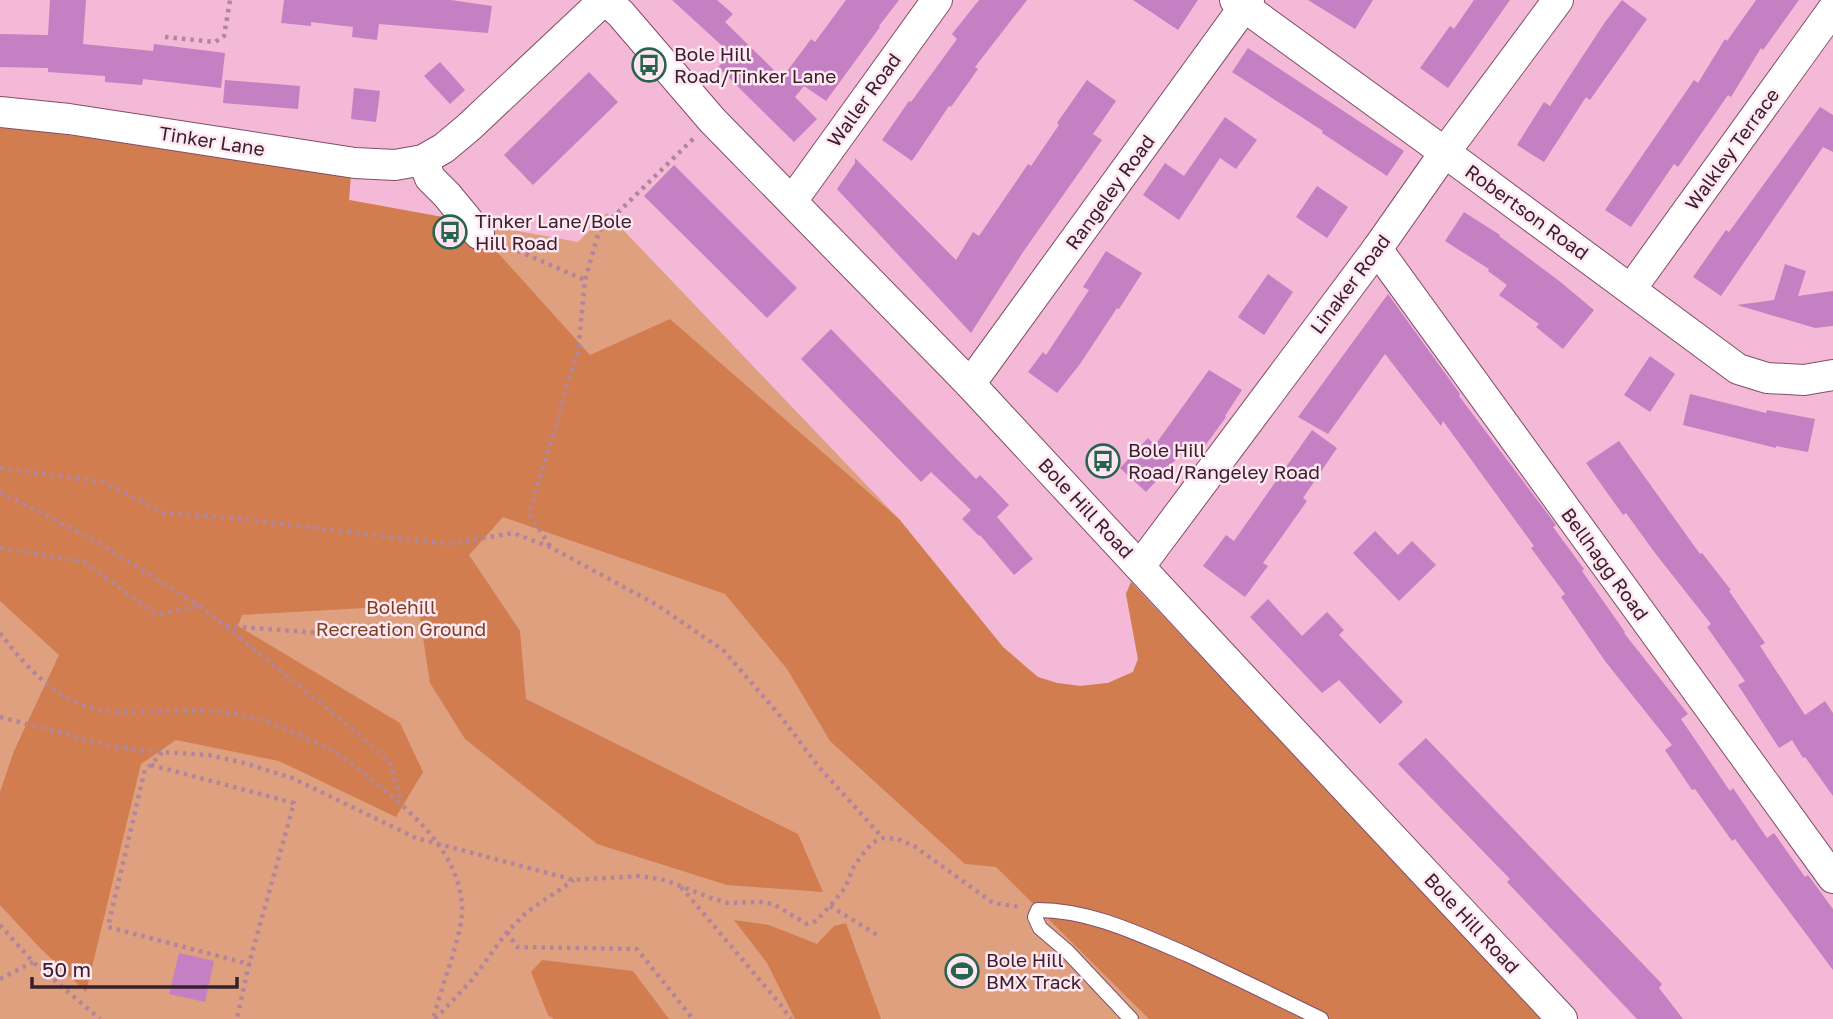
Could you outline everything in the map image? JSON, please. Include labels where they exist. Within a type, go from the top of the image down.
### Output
[{"type":"street","name":"Bole Hill Road","points":[[605,0],[621,14],[712,120],[970,384],[1562,1019]]},
{"type":"street","name":"Tinker Lane","points":[[0,112],[69,119],[355,163],[395,166],[423,160],[444,148],[605,0]]},
{"type":"street","name":"Waller Road","points":[[792,201],[937,0]]},
{"type":"street","name":"Linaker Road","points":[[1140,566],[1377,249],[1558,0]]},
{"type":"street","name":"Robertson Road","points":[[1243,2],[1738,369],[1767,378],[1804,380],[1833,375]]},
{"type":"street","name":"Rangeley Road","points":[[970,384],[1243,2]]},
{"type":"street","name":"Walkley Terrace","points":[[1631,289],[1833,9]]},
{"type":"street","points":[[423,160],[430,178],[479,234]]},
{"type":"street","name":"Bellhagg Road","points":[[1377,249],[1833,878]]},
{"type":"lane","points":[[1131,1019],[1067,951],[1040,928],[1035,917],[1038,910],[1057,910],[1125,927],[1250,983],[1321,1019]]},
{"type":"path","points":[[165,37],[215,42],[224,36],[230,0]]},
{"type":"path","points":[[550,547],[529,514],[578,351],[585,280],[599,231],[712,120]]},
{"type":"path","points":[[479,234],[585,280]]},
{"type":"path","points":[[0,468],[104,482],[164,513],[244,519],[448,544],[513,533],[550,547],[657,605],[724,651],[782,718],[818,766],[883,838]]},
{"type":"path","points":[[0,492],[94,540],[198,605],[389,761],[403,805]]},
{"type":"path","points":[[0,548],[84,562],[157,615],[198,605]]},
{"type":"path","points":[[225,626],[375,638]]},
{"type":"path","points":[[0,633],[44,683],[52,690],[81,704],[112,712],[206,710],[251,717],[331,750],[362,771],[419,819],[451,864],[460,884],[463,910],[458,937],[434,1019]]},
{"type":"path","points":[[0,717],[111,746],[209,755],[244,763],[292,778],[416,838],[574,880],[640,876],[665,880],[728,903],[773,904],[807,924],[816,921],[830,906],[845,888],[862,855],[872,843],[883,838],[898,839],[914,846],[993,903],[1038,910]]},
{"type":"path","points":[[162,752],[145,769],[108,927],[249,964]]},
{"type":"path","points":[[151,765],[294,803],[249,964],[237,1018],[240,1019]]},
{"type":"path","points":[[434,1019],[471,981],[508,932],[528,911],[574,880]]},
{"type":"path","points":[[680,887],[791,1019]]},
{"type":"path","points":[[830,906],[879,936]]},
{"type":"path","points":[[0,925],[33,962],[100,1019]]},
{"type":"path","points":[[508,932],[517,947],[637,949],[693,1019]]},
{"type":"path","points":[[0,979],[33,962]]},
{"type":"green space","name":"Bolehill Recreation Ground","points":[[0,125],[351,173],[349,200],[578,242],[607,213],[899,519],[1003,647],[1037,677],[1080,686],[1108,683],[1133,672],[1138,659],[1126,594],[1131,582],[1541,1019],[0,1019]]},
{"type":"shaded area","name":"Bolehill Recreation Ground","points":[[0,126],[351,173],[349,200],[470,222],[590,355],[670,319],[899,519],[1003,647],[1038,677],[1080,686],[1108,683],[1133,672],[1138,659],[1126,594],[1131,582],[1541,1019],[1149,1019],[996,867],[965,864],[830,741],[787,669],[725,594],[503,517],[469,555],[520,631],[526,699],[798,834],[823,892],[727,885],[597,844],[465,739],[430,683],[418,605],[242,615],[238,626],[400,723],[423,772],[396,817],[279,761],[176,740],[141,764],[86,992],[0,905],[0,792],[14,751],[59,655],[0,601]]},
{"type":"shaded area","points":[[734,920],[769,925],[817,944],[834,926],[846,923],[881,1019],[795,1019],[767,963]]},
{"type":"shaded area","points":[[542,960],[633,971],[669,1019],[554,1019],[548,1015],[531,972]]},
{"type":"building","points":[[50,0],[86,0],[83,44],[153,51],[154,44],[225,53],[221,88],[143,79],[142,85],[105,82],[105,76],[48,72],[48,68],[0,67],[0,34],[48,35]]},
{"type":"building","points":[[284,0],[451,0],[492,6],[488,33],[379,24],[377,40],[352,37],[353,27],[311,22],[311,26],[281,23]]},
{"type":"building","points":[[672,0],[717,0],[733,14],[725,22],[782,78],[811,39],[815,42],[846,0],[899,0],[826,101],[804,86],[795,97],[817,119],[794,142],[718,67],[731,54]]},
{"type":"building","points":[[979,0],[1027,0],[975,67],[978,69],[912,161],[882,140],[957,39],[952,34]]},
{"type":"building","points":[[1133,0],[1198,0],[1178,30]]},
{"type":"building","points":[[1308,0],[1373,0],[1355,29]]},
{"type":"building","points":[[1474,0],[1510,0],[1448,88],[1420,68],[1450,26],[1454,29]]},
{"type":"building","points":[[1622,0],[1647,19],[1590,100],[1586,97],[1544,162],[1517,145],[1544,102],[1550,106]]},
{"type":"building","points":[[1756,0],[1799,0],[1763,50],[1761,48],[1731,97],[1728,95],[1678,167],[1674,164],[1631,227],[1605,210],[1694,80],[1698,83],[1725,39],[1727,41]]},
{"type":"building","points":[[1248,48],[1404,151],[1387,176],[1232,72]]},
{"type":"building","points":[[440,62],[465,90],[450,104],[424,76]]},
{"type":"building","points":[[589,72],[618,102],[533,185],[504,155]]},
{"type":"building","points":[[225,80],[300,86],[298,109],[223,103]]},
{"type":"building","points":[[1087,80],[1116,101],[1093,134],[1102,140],[1023,252],[971,333],[837,189],[855,163],[855,158],[956,260],[973,232],[979,236],[1028,164],[1031,166]]},
{"type":"building","points":[[354,88],[380,91],[376,122],[351,119]]},
{"type":"building","points":[[1820,107],[1833,115],[1833,152],[1823,147],[1721,296],[1693,277]]},
{"type":"building","points":[[1225,117],[1257,140],[1236,169],[1220,158],[1179,220],[1143,195],[1165,163],[1184,176]]},
{"type":"building","points":[[674,165],[797,288],[767,318],[644,196]]},
{"type":"building","points":[[1317,186],[1348,207],[1327,238],[1296,217]]},
{"type":"building","points":[[1464,212],[1500,235],[1594,310],[1563,349],[1536,327],[1539,324],[1499,295],[1507,285],[1488,271],[1489,269],[1445,241]]},
{"type":"building","points":[[1106,251],[1142,273],[1057,393],[1028,372],[1043,352],[1046,355],[1089,290],[1083,287]]},
{"type":"building","points":[[1785,264],[1806,271],[1798,296],[1833,291],[1833,326],[1815,328],[1737,305],[1774,300]]},
{"type":"building","points":[[1268,274],[1293,292],[1264,335],[1238,317]]},
{"type":"building","points":[[1388,294],[1459,396],[1556,525],[1553,527],[1584,569],[1582,571],[1624,633],[1688,714],[1681,719],[1730,791],[1733,788],[1767,838],[1774,833],[1805,877],[1808,875],[1833,909],[1833,970],[1735,839],[1732,841],[1695,789],[1692,790],[1665,750],[1672,745],[1605,661],[1561,597],[1565,594],[1531,548],[1534,546],[1443,421],[1441,426],[1385,354],[1328,434],[1298,417]]},
{"type":"building","points":[[831,329],[976,479],[980,475],[1009,505],[997,517],[1033,559],[1014,575],[980,535],[962,519],[971,510],[931,472],[921,482],[801,359]]},
{"type":"building","points":[[1650,356],[1675,374],[1650,412],[1624,395]]},
{"type":"building","points":[[1209,370],[1242,390],[1202,450],[1192,442],[1146,492],[1120,468],[1148,438],[1155,445]]},
{"type":"building","points":[[1690,394],[1766,413],[1767,410],[1815,419],[1808,452],[1776,448],[1683,425]]},
{"type":"building","points":[[1312,430],[1337,448],[1303,498],[1307,501],[1263,563],[1268,566],[1245,597],[1203,566],[1226,535],[1234,541]]},
{"type":"building","points":[[1619,441],[1700,554],[1702,553],[1731,590],[1729,591],[1765,643],[1760,646],[1805,715],[1825,701],[1833,713],[1833,796],[1792,740],[1779,748],[1738,685],[1745,681],[1707,627],[1711,624],[1626,513],[1623,515],[1586,463]]},
{"type":"building","points":[[1375,531],[1398,555],[1412,541],[1436,565],[1399,601],[1353,553]]},
{"type":"building","points":[[1268,599],[1302,636],[1327,612],[1344,630],[1339,635],[1403,702],[1380,724],[1339,680],[1322,693],[1250,617]]},
{"type":"building","points":[[1426,738],[1662,984],[1659,988],[1683,1019],[1637,1019],[1507,882],[1510,879],[1398,764]]},
{"type":"building","points":[[179,953],[214,961],[205,1002],[169,994]]},
{"type":"place","name":"Bole Hill Road/Tinker Lane","points":[[649,65]]},
{"type":"place","name":"Tinker Lane/Bole Hill Road","points":[[450,232]]},
{"type":"place","name":"Bole Hill Road/Rangeley Road","points":[[1103,461]]},
{"type":"place","name":"Bole Hill BMX Track","points":[[962,971]]}]
